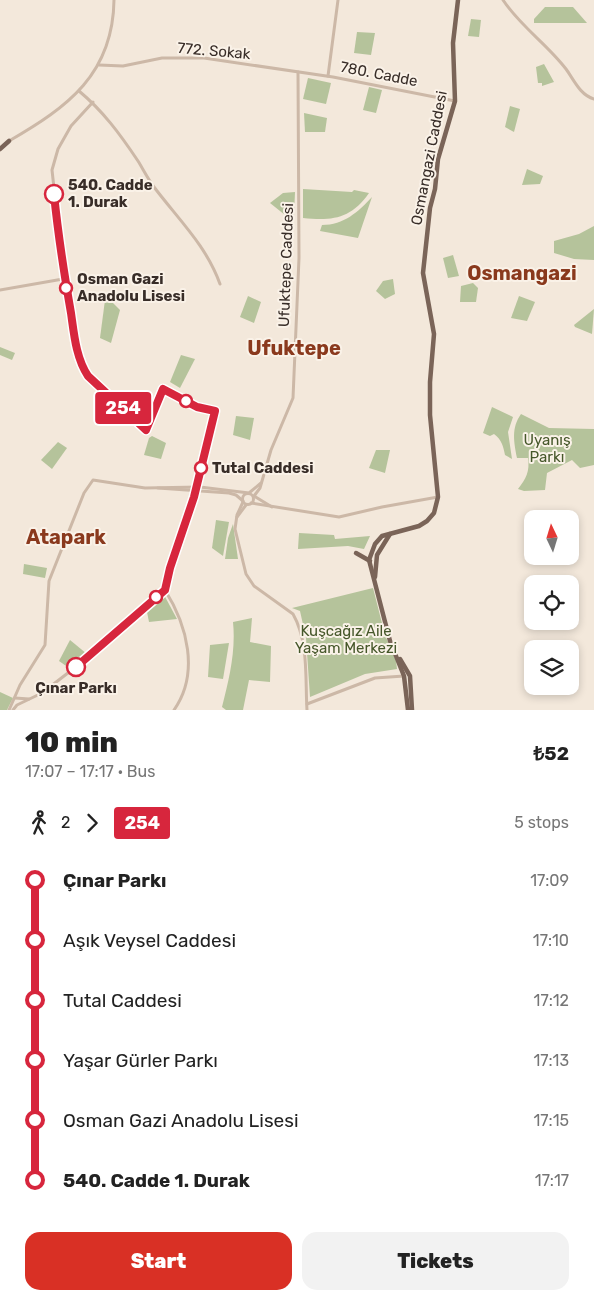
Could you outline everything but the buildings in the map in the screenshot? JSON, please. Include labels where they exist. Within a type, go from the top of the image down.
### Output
[{"type":"main road","name":"Osmangazi Caddesi","points":[[394,532],[420,526],[427,521],[434,513],[438,497],[430,415],[430,382],[434,334],[423,273],[430,208],[435,189],[438,159],[455,101],[453,38],[458,0]]},
{"type":"main road","points":[[0,145],[9,140]]},
{"type":"main road","points":[[0,149],[9,140]]},
{"type":"main road","points":[[375,581],[374,563],[376,555],[385,540],[394,532]]},
{"type":"main road","points":[[394,532],[380,538],[370,557],[390,641],[404,676],[410,710]]},
{"type":"main road","points":[[370,557],[376,555]]},
{"type":"main road","points":[[370,557],[374,563]]},
{"type":"main road","points":[[390,641],[410,676],[410,710]]},
{"type":"street","points":[[9,140],[63,107],[79,91],[100,64],[106,49],[114,0]]},
{"type":"street","points":[[328,76],[338,0]]},
{"type":"street","points":[[503,0],[517,18],[565,68],[582,93],[594,99]]},
{"type":"street","name":"772. Sokak","points":[[100,64],[123,66],[150,60],[198,58],[298,72]]},
{"type":"street","name":"780. Cadde","points":[[298,72],[328,76],[455,101]]},
{"type":"street","name":"Ufuktepe Caddesi","points":[[236,518],[249,504],[261,482],[271,450],[293,398],[299,258],[298,72]]},
{"type":"street","points":[[79,91],[93,102],[116,128],[152,185],[201,244],[220,284]]},
{"type":"street","points":[[93,102],[71,126],[58,149],[52,170],[64,278],[82,367],[88,376],[146,430]]},
{"type":"street","points":[[0,290],[64,278]]},
{"type":"street","points":[[11,710],[17,702],[23,682],[45,645],[49,581],[87,486],[92,480],[155,488],[249,493],[272,507]]},
{"type":"street","points":[[261,482],[242,501],[236,518],[235,529],[240,557],[250,582],[293,614],[298,622],[304,647],[307,710]]},
{"type":"street","points":[[198,489],[236,495],[242,501],[249,504],[339,517],[438,497]]},
{"type":"street","points":[[17,702],[32,699],[89,657],[165,590],[170,568],[198,489]]},
{"type":"street","points":[[165,590],[183,624],[188,646],[187,675],[179,702],[174,710]]},
{"type":"street","points":[[307,704],[375,678],[404,676]]},
{"type":"green space","points":[[545,7],[573,7],[587,23],[534,23],[534,19]]},
{"type":"green space","points":[[471,19],[481,20],[479,37],[468,36]]},
{"type":"green space","points":[[357,32],[375,33],[371,55],[354,53]]},
{"type":"green space","points":[[544,64],[554,82],[542,86],[542,83],[538,83],[536,67]]},
{"type":"green space","points":[[308,78],[331,83],[326,104],[303,99]]},
{"type":"green space","points":[[369,87],[382,90],[376,113],[363,110]]},
{"type":"green space","points":[[510,106],[520,109],[514,132],[505,127]]},
{"type":"green space","points":[[304,113],[327,118],[325,132],[305,132]]},
{"type":"green space","points":[[527,169],[543,176],[540,184],[522,185]]},
{"type":"green space","points":[[303,189],[352,192],[354,190],[369,193],[362,202],[348,213],[332,218],[313,219],[303,218]]},
{"type":"green space","points":[[295,192],[294,215],[285,215],[270,203],[283,193]]},
{"type":"green space","points":[[372,197],[358,238],[320,231],[322,225],[337,223],[350,217]]},
{"type":"green space","points":[[594,226],[594,260],[574,259],[554,253],[554,241],[579,234]]},
{"type":"green space","points":[[453,255],[459,276],[448,278],[443,258]]},
{"type":"green space","points":[[393,279],[395,294],[385,299],[376,291],[383,281]]},
{"type":"green space","points":[[473,283],[478,288],[476,302],[460,302],[461,286]]},
{"type":"green space","points":[[248,296],[261,302],[254,323],[240,317]]},
{"type":"green space","points":[[519,296],[535,302],[527,321],[511,318]]},
{"type":"green space","points":[[105,300],[113,303],[120,310],[111,343],[100,338]]},
{"type":"green space","points":[[594,309],[592,334],[575,327],[574,325]]},
{"type":"green space","points":[[0,347],[15,353],[12,360],[0,355]]},
{"type":"green space","points":[[181,355],[195,359],[180,388],[170,382]]},
{"type":"green space","points":[[492,407],[513,417],[508,432],[512,459],[505,455],[502,443],[497,436],[483,433]]},
{"type":"green space","name":"Uyanış Parkı","points":[[521,414],[549,428],[594,429],[594,465],[580,468],[572,460],[547,473],[545,490],[524,491],[518,489],[528,471],[528,458],[517,458],[515,446],[514,435]]},
{"type":"green space","points":[[236,416],[254,418],[250,440],[233,435]]},
{"type":"green space","points":[[152,436],[166,443],[161,459],[144,455],[149,438]]},
{"type":"green space","points":[[58,442],[67,448],[52,469],[41,460]]},
{"type":"green space","points":[[376,450],[390,450],[385,473],[369,468]]},
{"type":"green space","points":[[216,520],[229,522],[223,556],[212,548]]},
{"type":"green space","points":[[233,524],[238,559],[225,559],[228,538]]},
{"type":"green space","points":[[299,533],[334,535],[335,539],[370,536],[364,549],[348,546],[298,549]]},
{"type":"green space","points":[[24,564],[47,568],[45,578],[23,574]]},
{"type":"green space","name":"Kuşcağız Aile Yaşam Merkezi","points":[[373,588],[385,635],[396,661],[397,669],[365,674],[310,697],[306,638],[300,611],[292,608]]},
{"type":"green space","points":[[163,593],[177,619],[149,622],[146,607]]},
{"type":"green space","points":[[252,618],[250,642],[271,646],[270,682],[249,680],[243,710],[226,710],[222,707],[233,654],[233,622]]},
{"type":"green space","points":[[70,640],[87,654],[69,668],[59,661]]},
{"type":"green space","points":[[229,643],[223,679],[208,677],[210,645]]},
{"type":"green space","points":[[0,692],[13,698],[7,710],[0,710]]},
{"type":"bus line","name":"254","points":[[54,194],[64,278],[78,353],[82,367],[88,376],[109,393],[146,430],[163,389],[197,407],[215,411],[194,497],[170,568],[165,590],[150,601],[117,634],[76,667]]},
{"type":"place","name":"540. Cadde 1. Durak","points":[[54,194]]},
{"type":"place","name":"Osman Gazi Anadolu Lisesi","points":[[66,288]]},
{"type":"place","name":"Tutal Caddesi","points":[[201,468]]},
{"type":"place","name":"Çınar Parkı","points":[[76,667]]},
{"type":"district","name":"Osmangazi","points":[[522,273]]},
{"type":"district","name":"Ufuktepe","points":[[294,348]]},
{"type":"district","name":"Atapark","points":[[66,537]]}]
